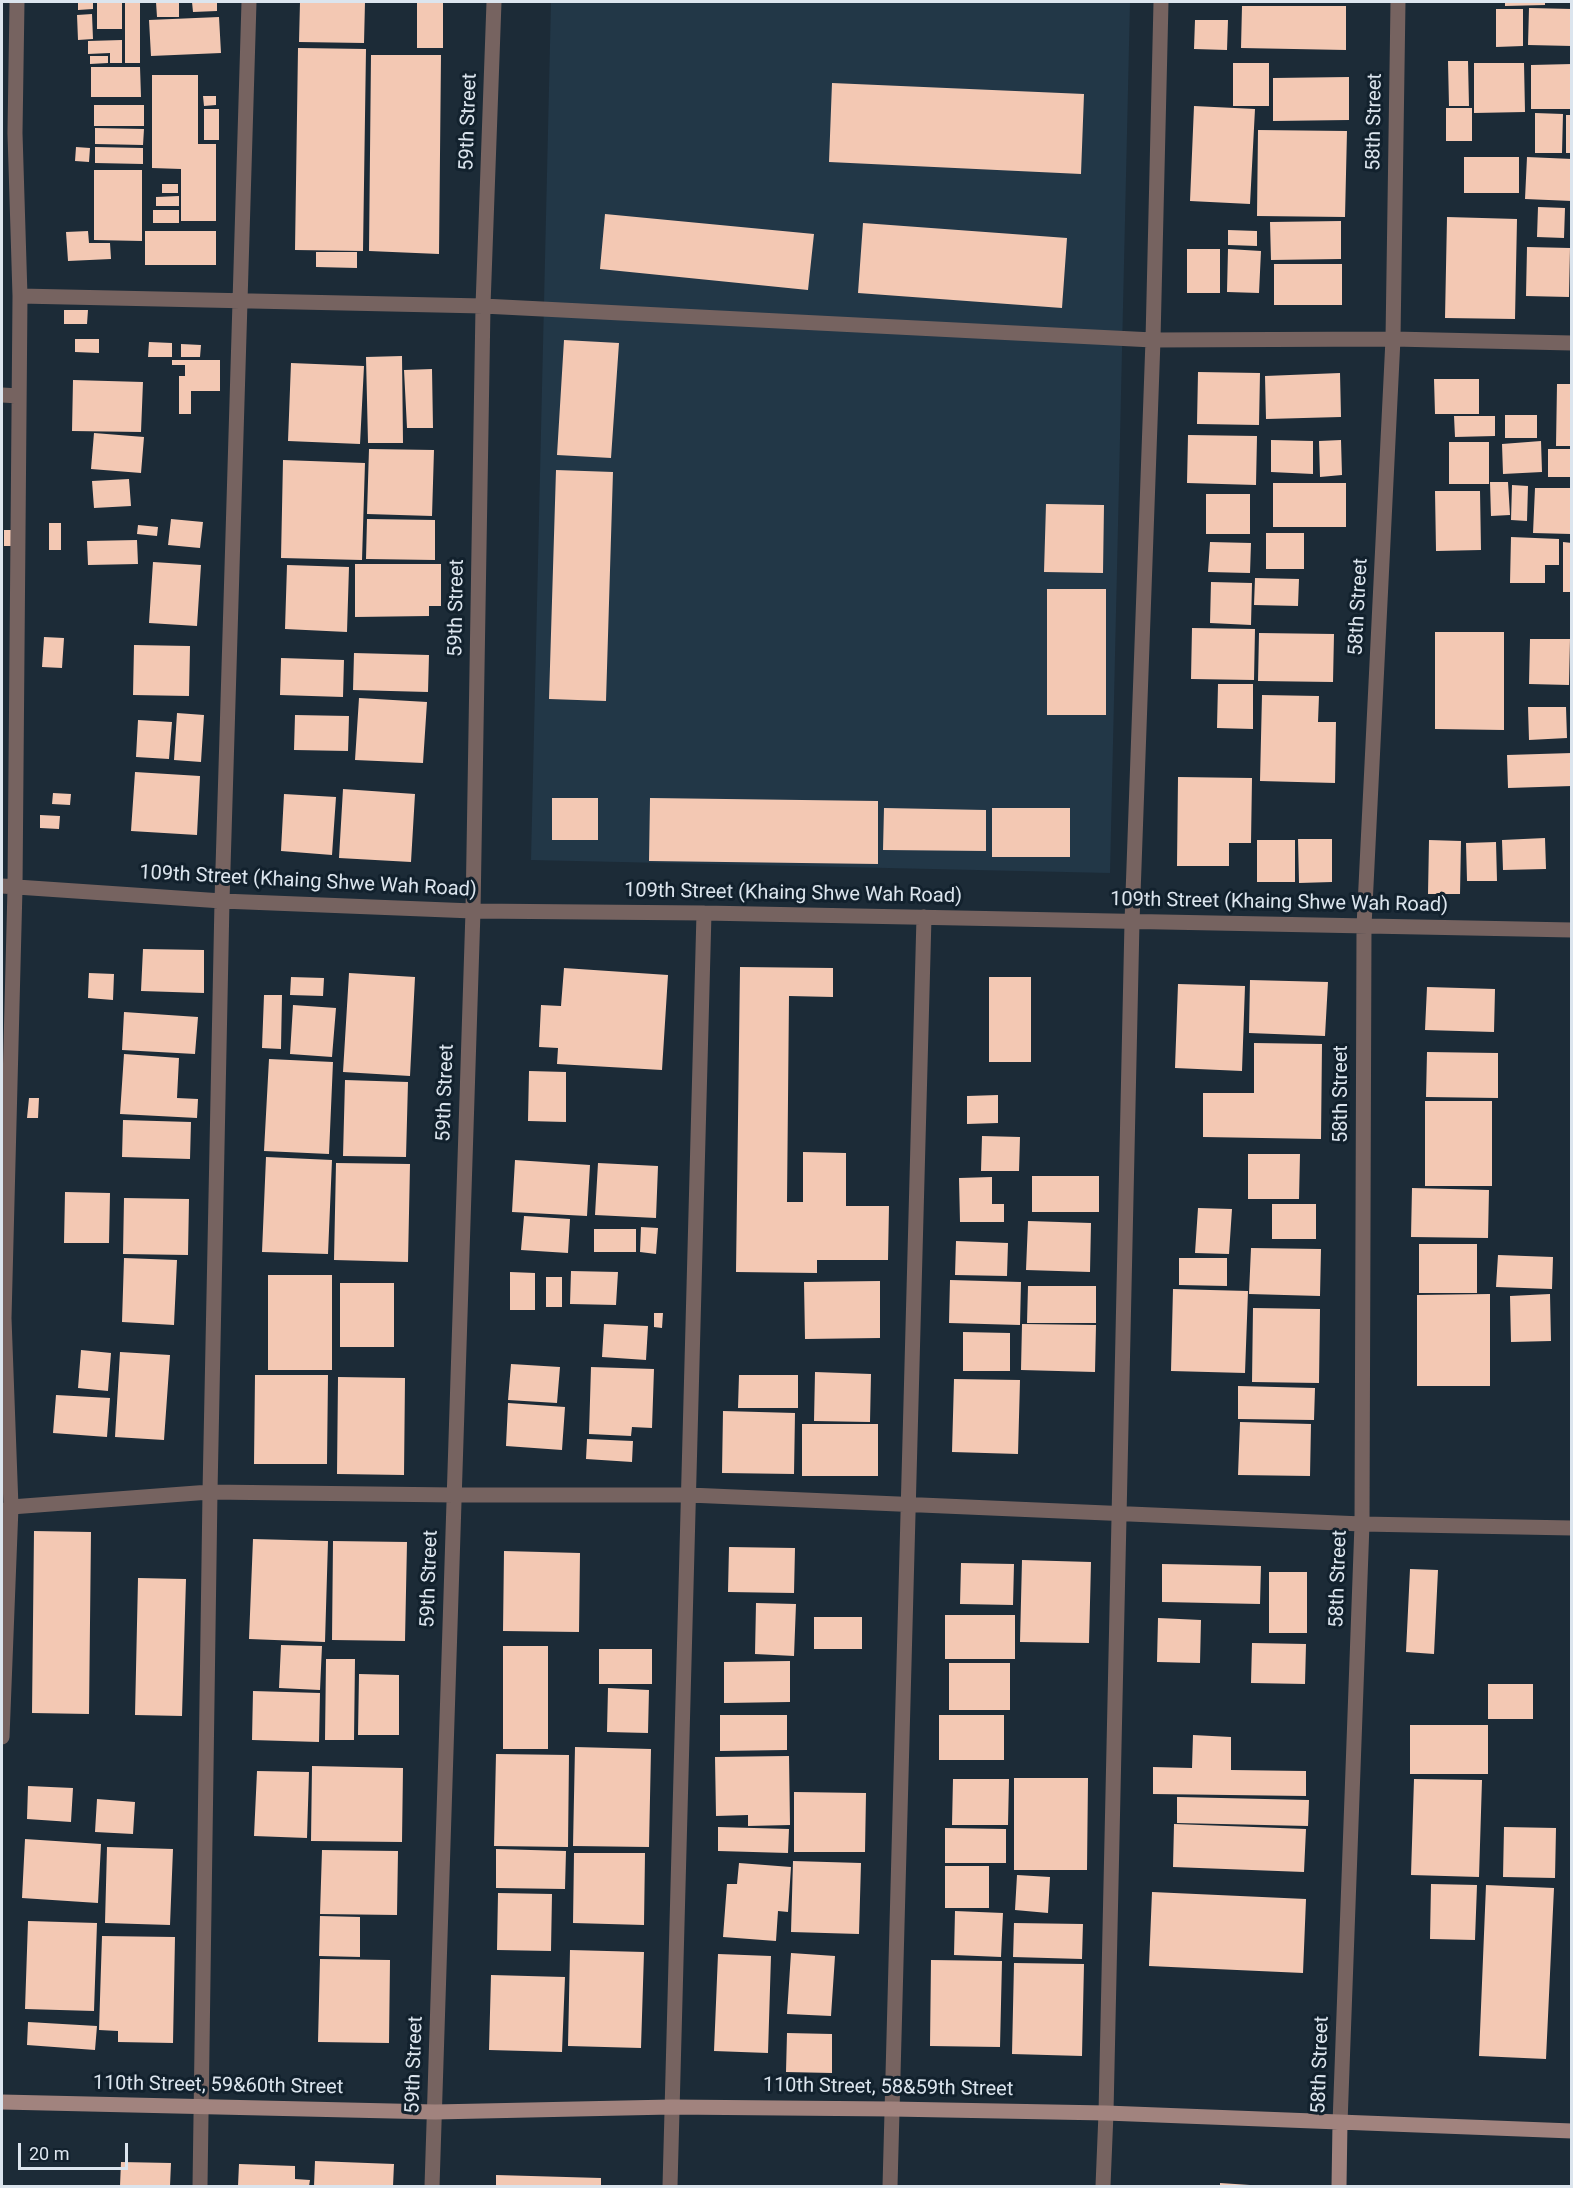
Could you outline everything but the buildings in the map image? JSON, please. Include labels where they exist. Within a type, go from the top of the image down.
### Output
[{"type":"main road","name":"110th Street, 59&60th Street","points":[[2,2102],[435,2112]]},
{"type":"main road","name":"110th Street, 58&59th Street","points":[[435,2112],[672,2107],[892,2109],[1106,2113],[1572,2131]]},
{"type":"main road","name":"58th Street","points":[[1339,2187],[1340,2123]]},
{"type":"street","points":[[2,1737],[6,1510],[4,1318],[8,887],[20,296],[15,133],[17,2]]},
{"type":"street","points":[[200,2187],[210,1492],[222,901],[249,2]]},
{"type":"street","name":"59th Street","points":[[432,2187],[473,911],[483,306],[494,2]]},
{"type":"street","points":[[1102,2187],[1106,2113],[1132,922],[1153,340],[1161,2]]},
{"type":"street","name":"58th Street","points":[[1340,2123],[1362,1524],[1364,926],[1393,339],[1398,2]]},
{"type":"street","points":[[20,296],[483,306],[1153,340],[1393,339],[1572,343]]},
{"type":"street","points":[[2,395],[19,396]]},
{"type":"street","name":"109th Street (Khaing Shwe Wah Road)","points":[[8,887],[222,901],[473,911],[704,913],[1572,930]]},
{"type":"street","points":[[670,2187],[704,913]]},
{"type":"street","points":[[890,2187],[924,917]]},
{"type":"street","points":[[6,1510],[210,1492],[689,1495],[1362,1524],[1572,1528]]},
{"type":"shaded area","points":[[551,2],[1130,2],[1110,873],[531,860]]}]
